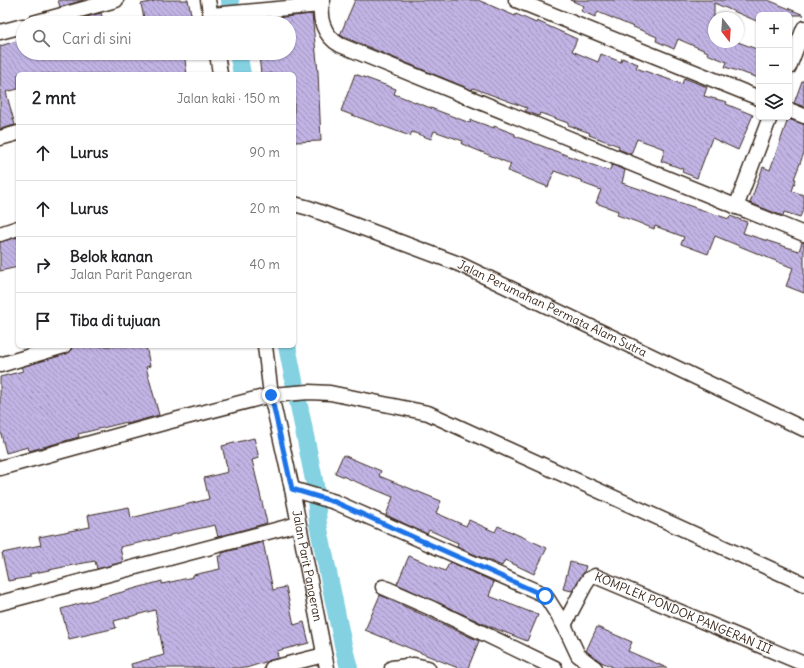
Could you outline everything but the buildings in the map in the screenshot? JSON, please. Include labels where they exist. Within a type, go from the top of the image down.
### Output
[{"type":"street","points":[[58,16],[116,0]]},
{"type":"street","points":[[208,0],[214,16]]},
{"type":"street","points":[[516,0],[756,97]]},
{"type":"street","points":[[227,16],[322,3],[321,23],[332,41],[340,45],[804,234]]},
{"type":"street","points":[[0,32],[16,28]]},
{"type":"street","points":[[792,60],[804,28]]},
{"type":"street","points":[[218,60],[220,72]]},
{"type":"street","points":[[792,111],[804,116]]},
{"type":"street","points":[[736,207],[769,120]]},
{"type":"street","points":[[0,138],[16,134]]},
{"type":"street","name":"Jalan Perumahan Permata Alam Sutra","points":[[296,205],[459,264],[804,429]]},
{"type":"street","points":[[0,234],[16,229]]},
{"type":"street","points":[[0,365],[57,348]]},
{"type":"street","name":"Jalan Parit Pangeran","points":[[265,348],[296,491],[298,524],[325,661]]},
{"type":"street","points":[[0,468],[167,422],[276,395],[309,392],[330,393],[428,413],[804,584]]},
{"type":"street","points":[[296,491],[335,502],[545,596],[564,625],[578,655],[595,668]]},
{"type":"street","points":[[0,603],[298,524]]},
{"type":"street","name":"KOMPLEK PONDOK PANGERAN III","points":[[564,625],[585,585],[589,579],[595,576],[804,664]]},
{"type":"street","points":[[383,587],[433,609],[555,668]]},
{"type":"street","points":[[272,668],[325,661]]},
{"type":"street","points":[[392,668],[414,665],[428,668]]},
{"type":"waterway","points":[[230,0],[232,16]]},
{"type":"waterway","points":[[239,60],[242,72]]},
{"type":"waterway","points":[[287,348],[315,485],[318,524],[349,668]]},
{"type":"route","points":[[271,395],[292,489],[335,502],[545,596]]}]
